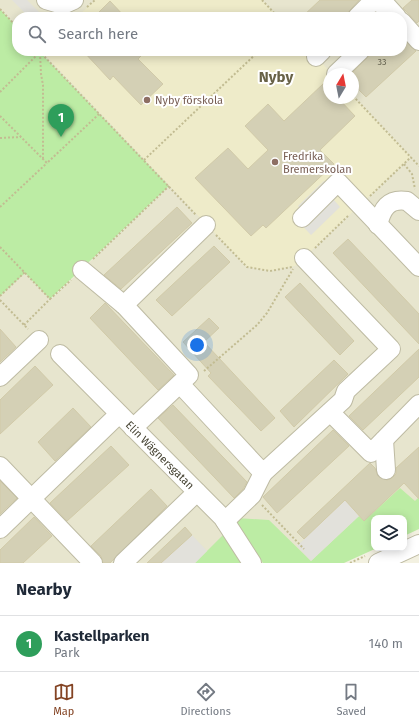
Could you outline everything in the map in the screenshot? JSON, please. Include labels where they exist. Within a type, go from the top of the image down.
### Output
[{"type":"street","points":[[46,0],[63,5],[74,0]]},
{"type":"street","points":[[362,12],[373,1],[393,12]]},
{"type":"street","points":[[407,27],[419,41]]},
{"type":"street","points":[[342,68],[355,56]]},
{"type":"street","points":[[302,218],[338,182],[419,267]]},
{"type":"street","points":[[378,225],[383,208],[394,201],[407,201],[419,211]]},
{"type":"street","points":[[124,305],[206,225]]},
{"type":"street","points":[[224,521],[252,495],[263,473],[343,400],[346,391],[391,349],[299,262]]},
{"type":"street","points":[[82,270],[124,305],[263,473]]},
{"type":"street","points":[[0,377],[39,340]]},
{"type":"street","name":"Elin Wägnersgatan","points":[[60,354],[224,521],[252,563]]},
{"type":"street","points":[[133,428],[185,380]]},
{"type":"street","points":[[330,412],[371,453],[419,404]]},
{"type":"street","points":[[0,529],[119,414]]},
{"type":"street","points":[[384,440],[386,470]]},
{"type":"street","points":[[0,466],[92,563]]},
{"type":"street","points":[[123,563],[197,492]]},
{"type":"street","points":[[378,563],[419,544]]},
{"type":"path","points":[[262,0],[273,12]]},
{"type":"path","points":[[0,9],[12,22]]},
{"type":"path","points":[[0,92],[35,56]]},
{"type":"path","points":[[40,56],[43,85],[43,160]]},
{"type":"path","points":[[24,325],[169,186],[45,56]]},
{"type":"path","points":[[144,161],[254,56]]},
{"type":"path","points":[[359,102],[419,166]]},
{"type":"path","points":[[0,207],[99,114]]},
{"type":"path","points":[[0,116],[46,163]]},
{"type":"path","points":[[0,138],[21,137]]},
{"type":"path","points":[[404,164],[412,174],[416,191]]},
{"type":"path","points":[[0,247],[50,299]]},
{"type":"path","points":[[185,380],[199,375],[257,325],[267,313],[299,262]]},
{"type":"path","points":[[0,296],[25,272]]},
{"type":"path","points":[[252,495],[304,549]]},
{"type":"shaded area","points":[[0,0],[419,0],[419,525],[407,519],[407,515],[371,515],[371,521],[334,563],[0,563],[0,296],[25,272],[51,299],[169,186],[44,56],[407,56],[407,12],[12,12],[12,22],[0,9]]},
{"type":"shaded area","points":[[12,0],[27,0],[39,12],[24,12]]},
{"type":"shaded area","points":[[95,0],[262,0],[273,12],[82,12]]},
{"type":"shaded area","name":"Fredrika Bremerskolan","points":[[46,56],[316,56],[327,68],[323,68],[323,104],[359,104],[359,102],[411,157],[295,266],[270,271],[247,267]]},
{"type":"shaded area","points":[[324,181],[338,196],[334,200],[340,207],[311,235],[295,218],[303,211],[298,206]]},
{"type":"shaded area","points":[[377,470],[389,482],[356,513],[359,516],[311,561],[297,546]]},
{"type":"shaded area","points":[[192,535],[207,551],[195,563],[161,563]]},
{"type":"green space","points":[[0,9],[12,22],[12,56],[44,56],[169,186],[50,299],[25,273],[0,296]]},
{"type":"green space","points":[[400,488],[415,501],[419,497],[419,529],[407,535],[407,515],[371,515],[371,551],[344,563],[263,563],[236,525],[236,518],[269,520],[311,561],[359,516],[364,521]]},
{"type":"green space","points":[[224,534],[246,563],[195,563]]},
{"type":"building","points":[[320,0],[359,0],[348,12],[307,12]]},
{"type":"building","points":[[412,0],[419,0],[419,21],[417,23],[403,8]]},
{"type":"building","points":[[110,1],[120,12],[99,12]]},
{"type":"building","points":[[407,43],[416,51],[366,97],[359,90],[359,68],[357,68],[369,56],[407,56]]},
{"type":"building","points":[[88,56],[141,56],[138,59],[163,84],[141,105],[113,76],[110,80]]},
{"type":"building","points":[[323,84],[323,104],[344,104],[355,116],[320,150],[334,164],[266,228],[263,225],[251,236],[195,178],[228,148],[248,169],[268,150],[245,126],[268,104],[284,121]]},
{"type":"building","points":[[177,207],[192,223],[121,289],[104,275]]},
{"type":"building","points":[[348,239],[419,314],[419,344],[333,253]]},
{"type":"building","points":[[214,246],[230,262],[172,316],[156,300]]},
{"type":"building","points":[[300,283],[354,341],[340,355],[285,297]]},
{"type":"building","points":[[105,303],[174,375],[158,390],[90,318]]},
{"type":"building","points":[[209,318],[219,328],[204,342],[275,418],[261,431],[208,376],[211,373],[183,342]]},
{"type":"building","points":[[0,329],[16,347],[0,362]]},
{"type":"building","points":[[419,349],[419,377],[363,430],[349,416]]},
{"type":"building","points":[[334,360],[348,374],[294,427],[280,411]]},
{"type":"building","points":[[35,366],[53,385],[0,434],[0,400]]},
{"type":"building","points":[[173,405],[247,482],[243,489],[234,498],[158,418]]},
{"type":"building","points":[[73,408],[91,427],[55,461],[38,442]]},
{"type":"building","points":[[333,430],[349,446],[277,513],[263,497]]},
{"type":"building","points":[[111,446],[129,465],[67,521],[50,503]]},
{"type":"building","points":[[419,447],[419,499],[404,483],[364,521],[345,500],[304,539],[297,532],[370,463],[375,468],[378,476],[387,480],[396,474],[396,468]]},
{"type":"building","points":[[0,481],[17,498],[0,514]]},
{"type":"building","points":[[151,489],[167,506],[110,563],[103,563],[101,556],[91,546]]},
{"type":"building","points":[[34,517],[52,536],[23,563],[0,563],[0,550]]},
{"type":"building","points":[[185,527],[192,535],[161,563],[147,563]]},
{"type":"place","name":"Nyby förskola","points":[[147,100]]},
{"type":"place","name":"Kastellparken","points":[[61,137]]},
{"type":"place","name":"Fredrika Bremerskolan","points":[[275,162]]},
{"type":"district","name":"Nyby","points":[[276,77]]}]
